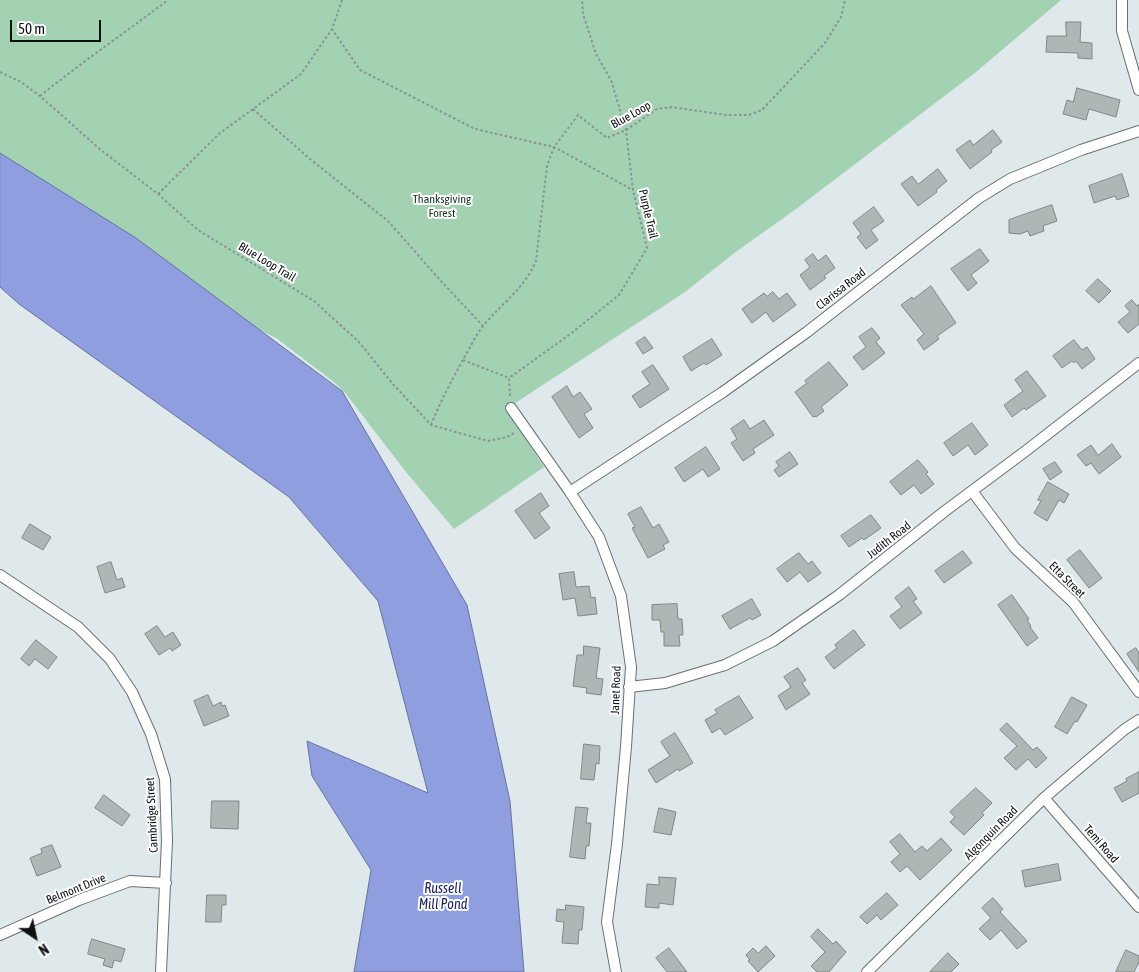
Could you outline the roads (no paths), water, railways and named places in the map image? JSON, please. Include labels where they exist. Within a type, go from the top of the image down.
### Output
[{"type":"street","points":[[1122,0],[1122,31],[1139,90]]},
{"type":"street","name":"Clarissa Road","points":[[570,492],[738,382],[807,332],[979,198],[1010,180],[1081,150],[1139,131]]},
{"type":"street","name":"Judith Road","points":[[629,686],[665,682],[725,665],[773,641],[839,595],[972,490],[1139,363]]},
{"type":"street","name":"Janet Road","points":[[511,408],[600,537],[621,596],[631,667],[617,838],[607,922],[616,972]]},
{"type":"street","name":"Etta Street","points":[[972,490],[1015,548],[1073,602],[1139,692]]},
{"type":"street","name":"Cambridge Street","points":[[0,575],[78,627],[110,659],[132,692],[151,734],[165,779],[167,841],[161,972]]},
{"type":"street","name":"Algonquin Road","points":[[867,972],[1044,798],[1125,729],[1139,720]]},
{"type":"street","name":"Temi Road","points":[[1044,798],[1139,907]]},
{"type":"street","name":"Belmont Drive","points":[[0,935],[78,900],[130,881],[166,882]]},
{"type":"water","name":"Russell Mill Pond","points":[[0,153],[136,238],[342,391],[467,605],[510,801],[524,972],[354,972],[371,870],[312,776],[307,741],[428,793],[378,601],[289,497],[19,304],[0,287]]},
{"type":"park label","name":"Thanksgiving Forest","points":[[442,206]]}]
